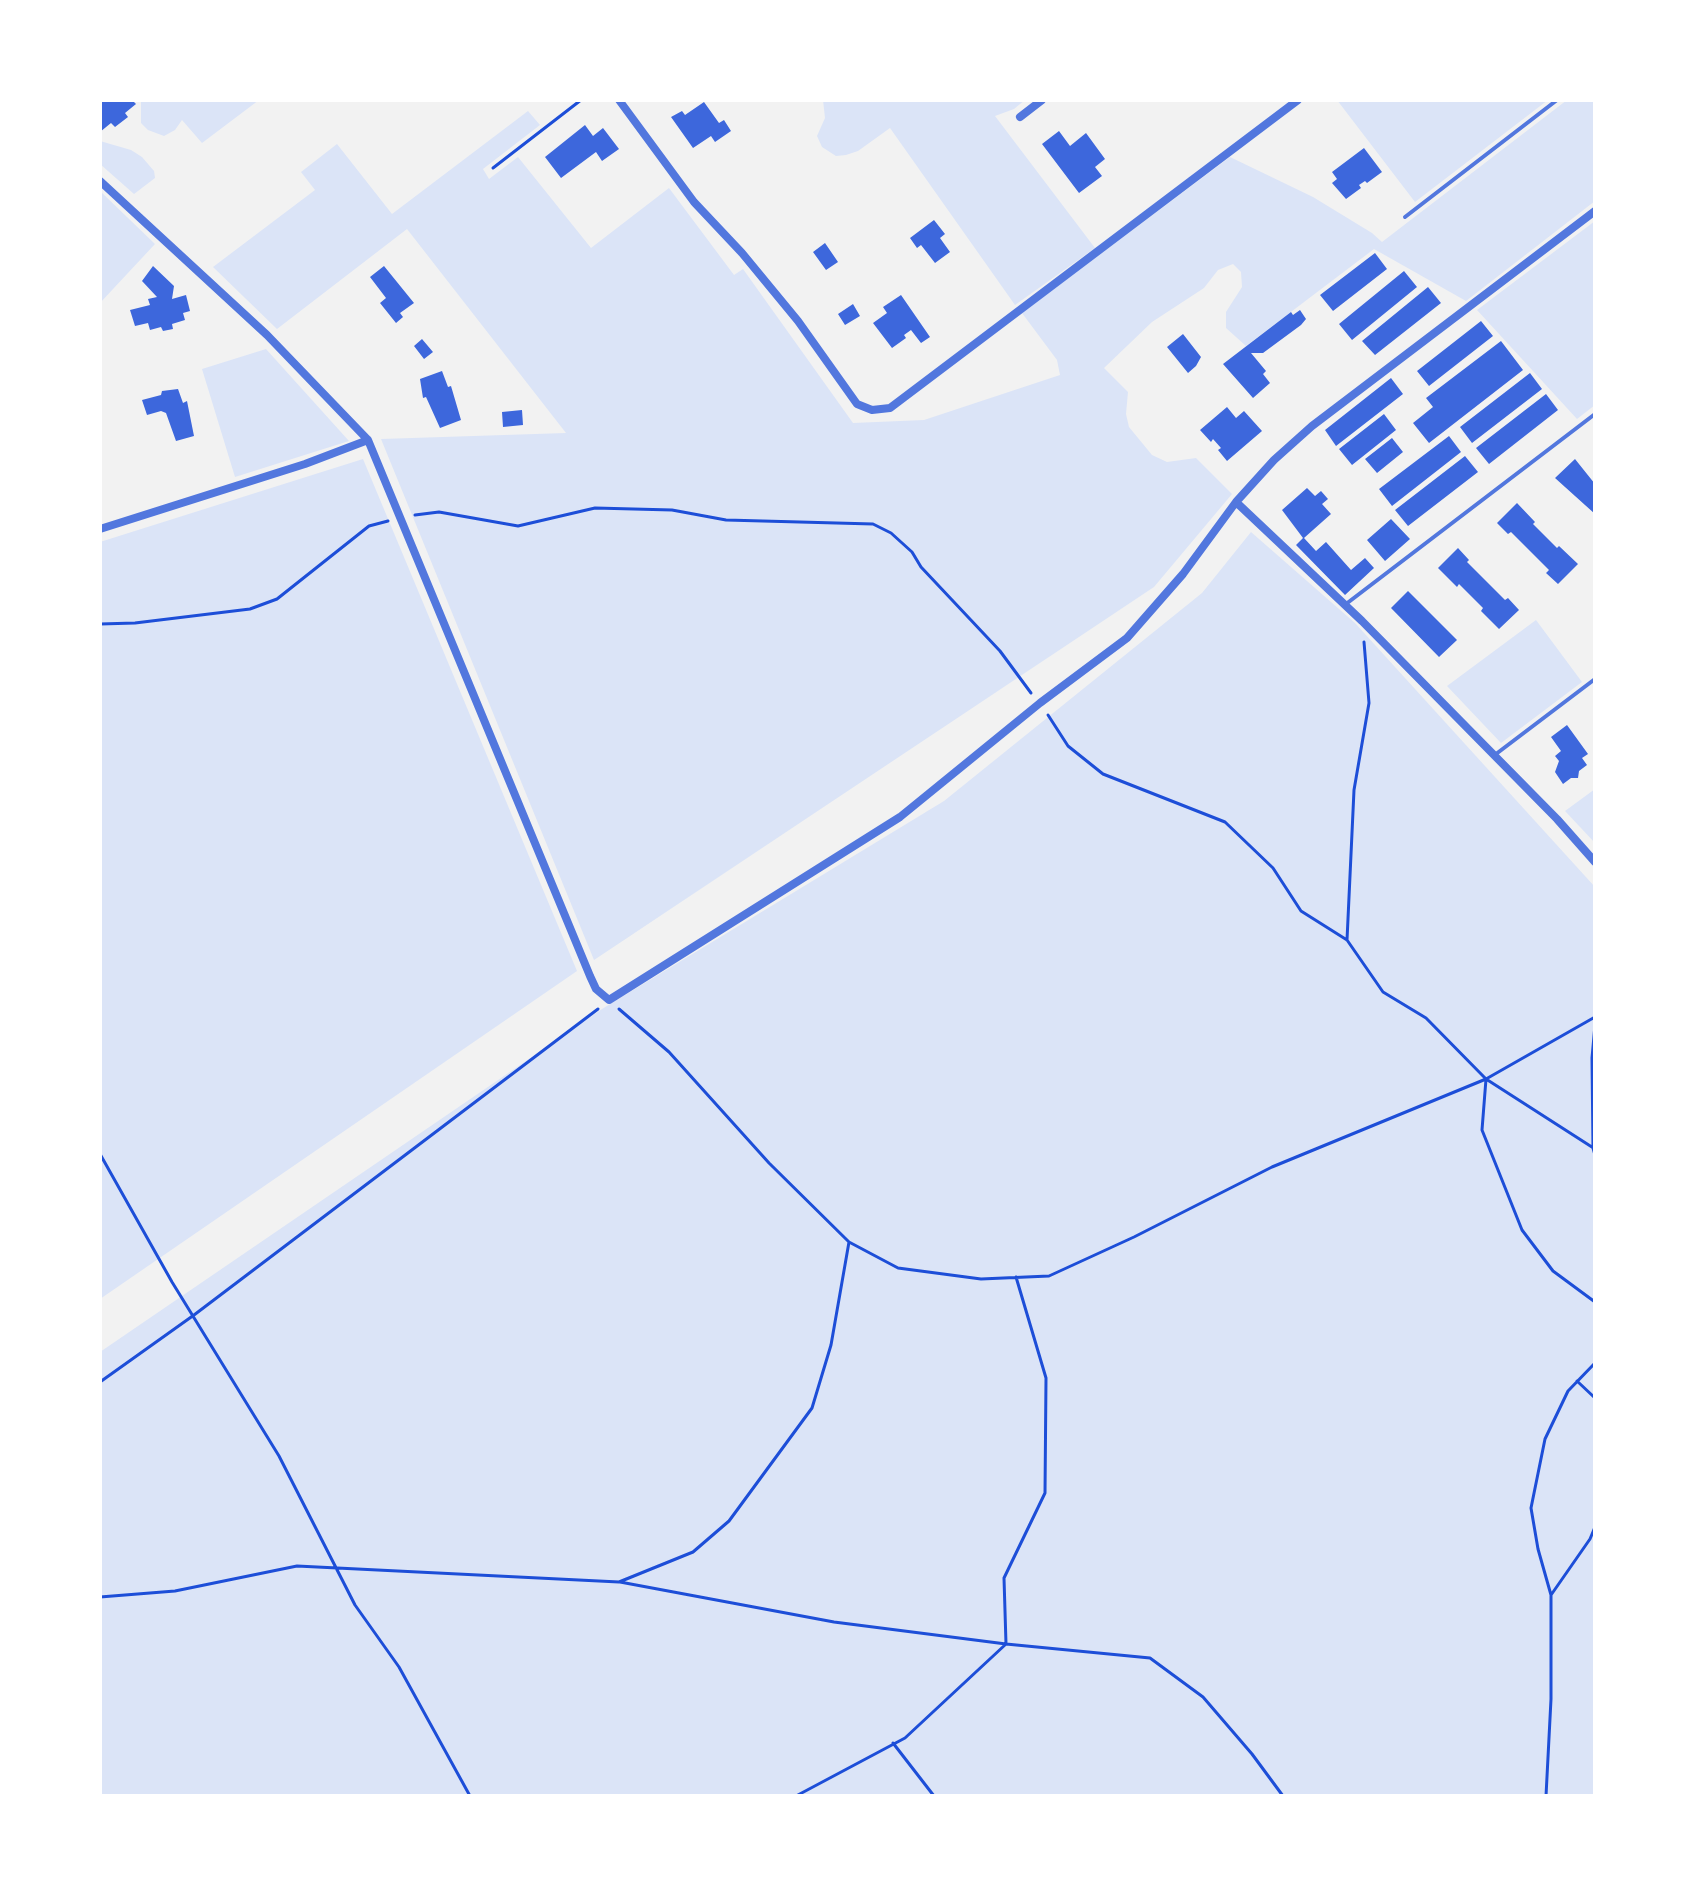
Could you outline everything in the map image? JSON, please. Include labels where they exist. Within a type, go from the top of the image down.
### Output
[{"type":"street","points":[[619,100],[694,202],[742,253],[798,321],[857,404],[872,410],[890,408],[1298,100]]},
{"type":"street","points":[[1020,117],[1042,100]]},
{"type":"street","points":[[100,181],[267,335],[368,440],[596,989],[609,1000],[900,817],[1040,703],[1127,638],[1183,574],[1236,502],[1274,460],[1312,426],[1595,211]]},
{"type":"street","points":[[100,529],[305,464],[368,440]]},
{"type":"street","points":[[1236,502],[1346,604],[1595,862]]},
{"type":"lane","points":[[1405,217],[1557,100]]},
{"type":"lane","points":[[1346,604],[1595,414]]},
{"type":"lane","points":[[1494,756],[1595,679]]},
{"type":"path","points":[[493,168],[581,100]]},
{"type":"path","points":[[100,624],[135,623],[250,609],[277,599],[369,526],[401,517],[439,512],[518,526],[595,508],[672,510],[726,520],[873,524],[891,533],[912,552],[921,567],[1000,651],[1068,746],[1103,774],[1225,822],[1273,868],[1301,911],[1347,940],[1383,992],[1426,1018],[1486,1079],[1594,1148]]},
{"type":"path","points":[[1347,940],[1354,790],[1369,703],[1362,621]]},
{"type":"path","points":[[100,1382],[194,1315],[609,1000],[669,1052],[769,1163],[849,1242],[898,1268],[981,1279],[1049,1276],[1272,1167],[1486,1079],[1595,1017]]},
{"type":"path","points":[[1595,1025],[1592,1058],[1595,1155]]},
{"type":"path","points":[[1486,1079],[1482,1130],[1522,1230],[1553,1271],[1595,1302]]},
{"type":"path","points":[[100,1154],[172,1282],[279,1456],[355,1605],[399,1667],[470,1796]]},
{"type":"path","points":[[619,1582],[693,1552],[729,1521],[812,1408],[831,1345],[849,1242]]},
{"type":"path","points":[[796,1796],[905,1738],[1006,1644],[1004,1578],[1045,1493],[1046,1378],[1016,1277]]},
{"type":"path","points":[[1546,1796],[1551,1699],[1551,1595],[1531,1508],[1545,1439],[1568,1391],[1595,1363]]},
{"type":"path","points":[[1576,1380],[1595,1398]]},
{"type":"path","points":[[1551,1595],[1595,1527]]},
{"type":"path","points":[[100,1597],[175,1591],[297,1566],[619,1582],[834,1622],[1150,1658],[1203,1697],[1283,1796]]},
{"type":"path","points":[[893,1743],[934,1796]]},
{"type":"shaded area","points":[[141,100],[259,100],[202,143],[182,120],[175,130],[164,136],[148,130],[141,123]]},
{"type":"shaded area","points":[[823,100],[1025,100],[1014,109],[995,116],[1095,248],[1015,305],[890,128],[858,151],[846,155],[836,156],[822,147],[817,136],[825,118]]},
{"type":"shaded area","points":[[1337,100],[1548,100],[1415,202]]},
{"type":"shaded area","points":[[1567,100],[1595,100],[1595,201],[1466,301],[1374,249],[1246,346],[1226,328],[1226,312],[1242,287],[1241,272],[1233,264],[1218,270],[1204,288],[1152,322],[1104,368],[1128,392],[1126,414],[1129,427],[1152,455],[1167,462],[1196,458],[1232,494],[1154,587],[594,960],[381,439],[566,433],[407,229],[277,329],[213,267],[315,190],[301,172],[337,144],[392,214],[528,111],[540,125],[483,169],[489,179],[518,157],[591,248],[669,188],[734,275],[743,269],[853,423],[924,420],[1060,375],[1057,360],[1022,313],[1230,157],[1313,197],[1382,242]]},
{"type":"shaded area","points":[[100,141],[131,150],[142,157],[154,171],[155,178],[134,194],[100,164]]},
{"type":"shaded area","points":[[100,191],[155,244],[100,303]]},
{"type":"shaded area","points":[[1595,221],[1595,405],[1577,419],[1477,310]]},
{"type":"shaded area","points":[[266,349],[349,441],[235,477],[202,369]]},
{"type":"shaded area","points":[[363,459],[577,971],[100,1299],[100,542]]},
{"type":"shaded area","points":[[1251,532],[1355,623],[1595,887],[1595,1796],[100,1796],[100,1352],[602,1009],[944,801],[1202,593]]},
{"type":"shaded area","points":[[1536,620],[1582,682],[1501,743],[1447,686]]},
{"type":"shaded area","points":[[1595,789],[1595,843],[1565,811]]},
{"type":"building","points":[[100,100],[132,100],[136,104],[125,113],[128,117],[115,127],[111,123],[100,132]]},
{"type":"building","points":[[704,102],[719,123],[724,120],[731,131],[715,142],[711,136],[693,148],[671,117],[682,111],[685,115]]},
{"type":"building","points":[[585,125],[593,136],[603,128],[619,149],[602,161],[596,152],[561,178],[545,157]]},
{"type":"building","points":[[1059,131],[1070,146],[1086,133],[1105,159],[1095,167],[1102,176],[1079,193],[1042,144]]},
{"type":"building","points":[[1364,148],[1382,172],[1359,185],[1361,188],[1346,199],[1332,183],[1337,179],[1332,172]]},
{"type":"building","points":[[934,220],[945,234],[940,238],[950,252],[935,263],[921,245],[917,248],[910,238]]},
{"type":"building","points":[[825,243],[838,262],[826,270],[813,252]]},
{"type":"building","points":[[1375,253],[1387,269],[1333,311],[1320,295]]},
{"type":"building","points":[[153,266],[174,286],[172,299],[186,295],[190,311],[183,313],[185,320],[172,324],[173,329],[163,331],[161,327],[150,330],[148,323],[135,326],[130,310],[150,305],[148,299],[157,297],[142,281]]},
{"type":"building","points":[[384,266],[414,303],[400,313],[403,317],[396,323],[380,303],[386,298],[370,277]]},
{"type":"building","points":[[1404,271],[1417,287],[1352,340],[1339,324]]},
{"type":"building","points":[[1428,287],[1441,303],[1375,355],[1362,341]]},
{"type":"building","points":[[901,295],[930,337],[921,343],[911,330],[892,348],[873,323],[887,313],[883,307]]},
{"type":"building","points":[[853,304],[860,316],[845,325],[838,314]]},
{"type":"building","points":[[1300,310],[1306,319],[1301,325],[1263,353],[1251,353],[1266,371],[1263,374],[1270,383],[1253,398],[1223,364],[1291,312],[1293,315]]},
{"type":"building","points":[[1481,321],[1493,336],[1429,386],[1417,371]]},
{"type":"building","points":[[1183,334],[1201,357],[1188,373],[1167,347]]},
{"type":"building","points":[[422,339],[433,352],[424,359],[414,346]]},
{"type":"building","points":[[1501,341],[1523,370],[1429,443],[1413,423],[1433,407],[1426,398]]},
{"type":"building","points":[[442,371],[448,387],[451,386],[461,420],[440,428],[426,397],[423,398],[420,379]]},
{"type":"building","points":[[1530,373],[1542,389],[1472,443],[1460,427]]},
{"type":"building","points":[[1391,378],[1403,394],[1336,446],[1325,430]]},
{"type":"building","points":[[178,389],[183,403],[187,401],[194,436],[176,441],[166,413],[161,411],[147,415],[142,400],[161,395],[162,391]]},
{"type":"building","points":[[1546,394],[1558,410],[1489,464],[1476,448]]},
{"type":"building","points":[[1227,407],[1236,418],[1244,411],[1262,431],[1227,461],[1218,450],[1221,448],[1200,430]]},
{"type":"building","points":[[522,410],[523,425],[503,427],[502,412]]},
{"type":"building","points":[[1384,414],[1396,430],[1352,465],[1339,449]]},
{"type":"building","points":[[1449,436],[1461,452],[1392,506],[1379,489]]},
{"type":"building","points":[[1392,438],[1403,452],[1377,473],[1365,459]]},
{"type":"building","points":[[1465,456],[1478,472],[1408,526],[1395,510]]},
{"type":"building","points":[[1575,459],[1595,484],[1595,514],[1555,478]]},
{"type":"building","points":[[1307,488],[1315,496],[1321,491],[1328,499],[1322,504],[1331,514],[1304,538],[1316,551],[1326,542],[1351,570],[1365,558],[1374,568],[1345,595],[1296,545],[1303,538],[1282,510]]},
{"type":"building","points":[[1517,503],[1557,548],[1559,546],[1578,564],[1558,584],[1546,573],[1549,570],[1511,532],[1508,534],[1497,523]]},
{"type":"building","points":[[1391,519],[1410,539],[1385,561],[1367,540]]},
{"type":"building","points":[[1458,548],[1469,560],[1467,562],[1519,610],[1499,629],[1459,584],[1457,587],[1438,568]]},
{"type":"building","points":[[1408,591],[1457,640],[1439,657],[1391,608]]},
{"type":"building","points":[[1567,725],[1588,754],[1582,758],[1587,765],[1579,771],[1578,778],[1571,778],[1563,784],[1555,772],[1559,761],[1555,756],[1561,751],[1551,737]]}]
